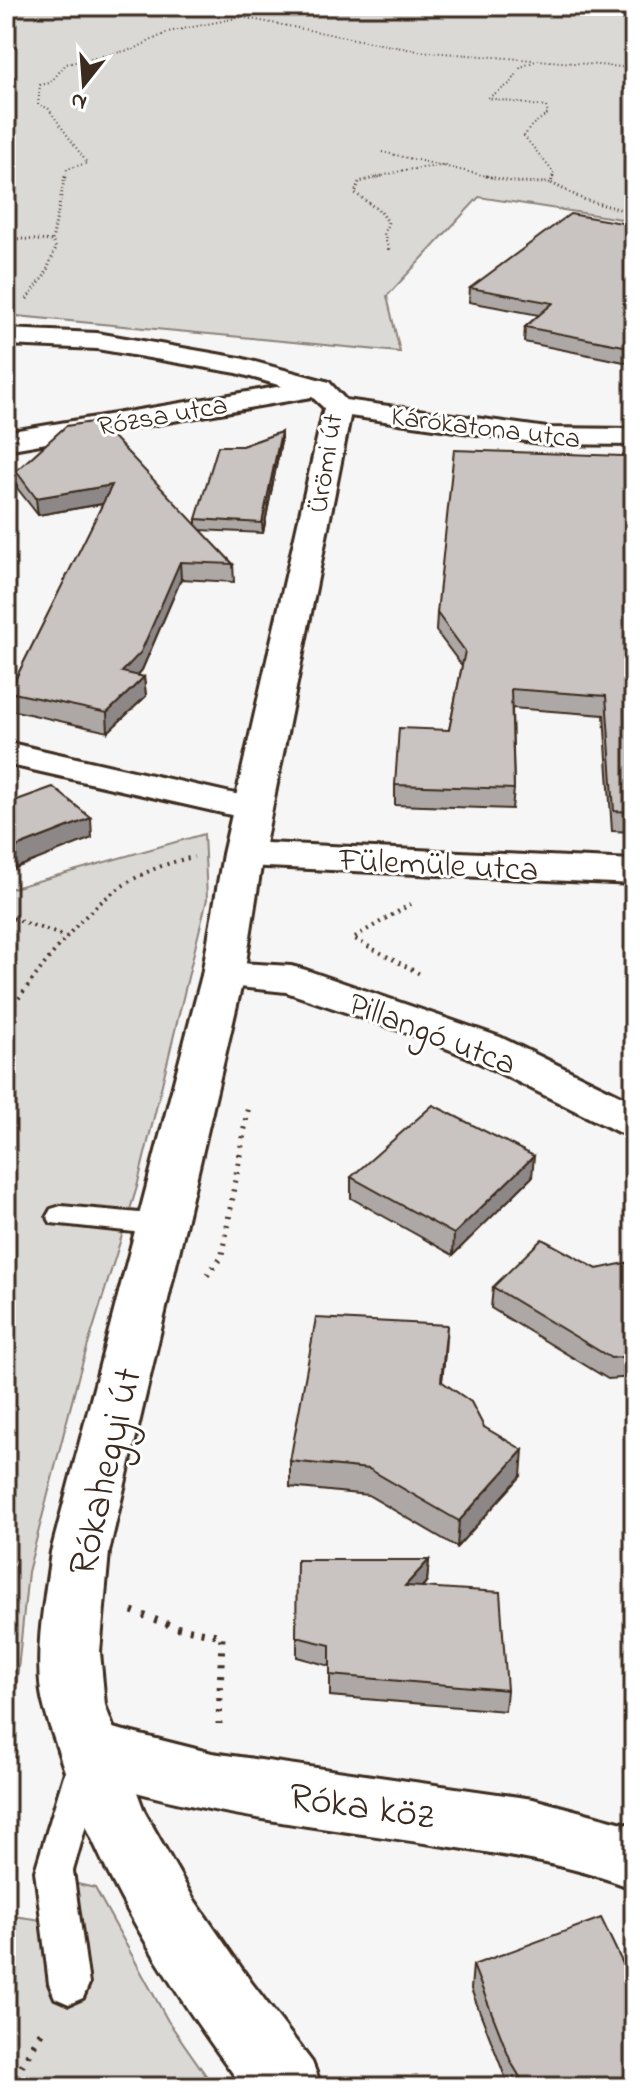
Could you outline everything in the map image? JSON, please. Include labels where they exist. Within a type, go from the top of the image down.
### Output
[{"type":"street","name":"Ürömi út","points":[[8,337],[126,345],[265,371],[328,397],[248,832]]},
{"type":"street","name":"Kárókatona utca","points":[[328,397],[547,436],[634,437]]},
{"type":"street","name":"Rózsa utca","points":[[6,441],[328,397]]},
{"type":"street","name":"Fülemüle utca","points":[[6,753],[248,832],[634,872]]},
{"type":"street","name":"Rókahegyi út","points":[[248,832],[223,975],[80,1552],[69,1639],[71,1689],[108,1803],[143,1873],[219,1998],[287,2087]]},
{"type":"street","name":"Pillangó utca","points":[[223,975],[291,979],[431,1026],[484,1047],[634,1121]]},
{"type":"street","name":"Róka köz","points":[[89,1750],[212,1782],[533,1829],[620,1851],[634,1858]]},
{"type":"lane","points":[[61,1216],[162,1225]]},
{"type":"lane","points":[[69,1984],[54,1871],[89,1750]]},
{"type":"path","points":[[52,241],[60,221],[61,194],[67,169],[87,163],[48,108],[38,105],[40,85],[50,83],[66,64],[134,49],[168,32],[296,6]]},
{"type":"path","points":[[242,17],[417,51],[634,68]]},
{"type":"path","points":[[538,60],[521,67],[511,83],[488,98],[494,101],[534,102],[546,107],[548,114],[532,125],[524,136],[549,164],[554,173],[551,183]]},
{"type":"path","points":[[382,152],[513,182],[551,183],[585,200],[634,213]]},
{"type":"path","points":[[389,250],[384,234],[388,222],[381,212],[355,193],[359,182],[404,170],[449,165]]},
{"type":"path","points":[[6,238],[52,241]]},
{"type":"path","points":[[8,337],[32,290],[53,261],[56,248],[52,241]]},
{"type":"path","points":[[6,1015],[67,937],[115,891],[145,871],[248,832]]},
{"type":"path","points":[[422,898],[353,938],[433,981]]},
{"type":"path","points":[[6,916],[67,937]]},
{"type":"path","points":[[9,2087],[69,1984]]},
{"type":"shaded area","points":[[6,6],[634,6],[634,221],[479,197],[387,296],[400,352],[6,315]]},
{"type":"shaded area","points":[[204,834],[207,899],[137,1187],[79,1374],[28,1572],[6,1787],[6,890]]},
{"type":"shaded area","points":[[68,1882],[95,1888],[168,2021],[214,2087],[6,2087],[6,1915],[48,1921]]},
{"type":"building","points":[[570,214],[634,225],[634,289],[627,291],[626,301],[634,303],[634,348],[525,327],[553,303],[470,288]]},
{"type":"building","points":[[98,421],[233,564],[180,562],[141,652],[122,672],[144,677],[107,713],[9,692],[112,485],[36,498],[16,471],[66,426]]},
{"type":"building","points":[[281,432],[262,523],[196,519],[218,446],[242,446]]},
{"type":"building","points":[[454,450],[622,456],[634,453],[634,812],[614,811],[606,696],[511,689],[514,789],[395,785],[399,728],[449,730],[465,651],[437,613]]},
{"type":"building","points":[[53,787],[91,818],[6,851],[6,804]]},
{"type":"building","points":[[433,1105],[534,1156],[454,1234],[351,1177]]},
{"type":"building","points":[[542,1239],[597,1269],[634,1264],[634,1356],[611,1358],[493,1287]]},
{"type":"building","points":[[316,1318],[447,1325],[441,1381],[471,1402],[484,1427],[523,1450],[459,1521],[369,1469],[290,1461]]},
{"type":"building","points":[[297,1560],[429,1560],[405,1586],[500,1592],[507,1690],[330,1675],[330,1645],[296,1637]]},
{"type":"building","points":[[601,1918],[634,1987],[634,2087],[526,2087],[511,2062],[473,1965]]}]
